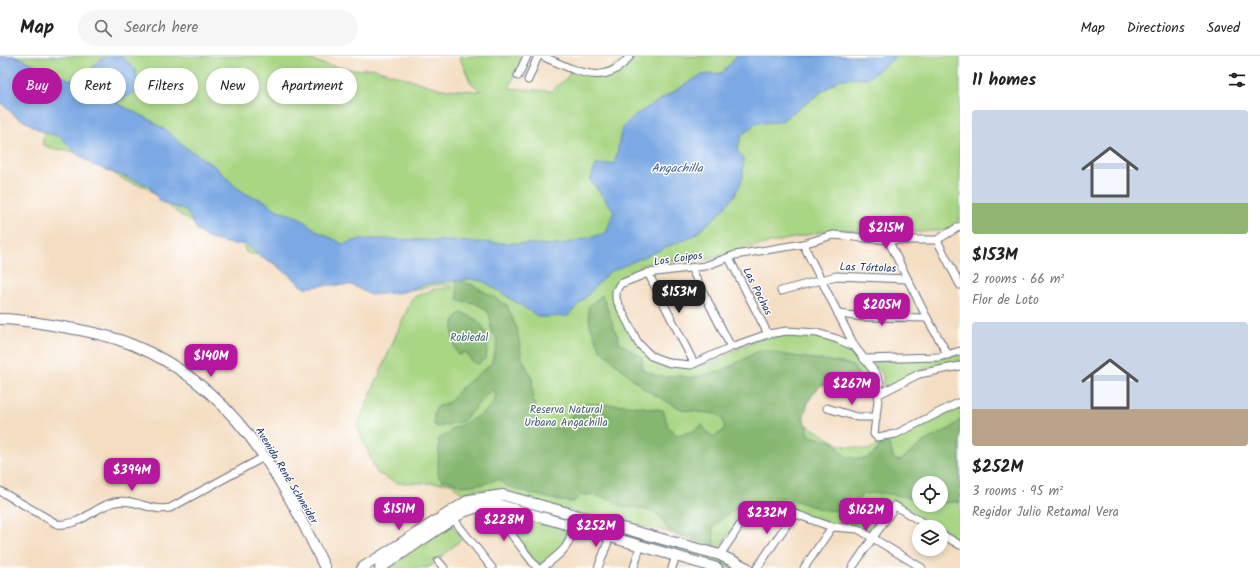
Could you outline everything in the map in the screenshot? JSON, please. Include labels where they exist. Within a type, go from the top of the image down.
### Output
[{"type":"main road","name":"Avenida René Schneider","points":[[0,318],[102,334],[132,344],[161,358],[189,375],[218,398],[246,430],[298,514],[325,568]]},
{"type":"main road","points":[[380,568],[469,500],[503,495],[720,554],[747,568]]},
{"type":"main road","points":[[362,568],[451,515],[489,505],[500,505],[714,568]]},
{"type":"street","points":[[518,76],[527,56]]},
{"type":"street","points":[[528,80],[538,56]]},
{"type":"street","points":[[542,56],[587,75],[599,75],[619,67],[630,56]]},
{"type":"street","points":[[959,281],[937,240],[960,226]]},
{"type":"street","name":"Los Coipos","points":[[855,348],[837,339],[817,333],[796,331],[768,334],[731,347],[694,363],[684,365],[670,363],[651,356],[638,343],[615,295],[617,287],[620,284],[648,273],[705,266],[729,258],[803,244],[833,236],[888,240],[937,240]]},
{"type":"street","points":[[888,240],[927,318],[948,355]]},
{"type":"street","points":[[803,244],[855,348],[876,374],[880,383],[874,434],[877,437],[896,434],[960,402]]},
{"type":"street","name":"Las Pochas","points":[[729,258],[768,334]]},
{"type":"street","points":[[691,268],[731,347]]},
{"type":"street","points":[[648,273],[694,363]]},
{"type":"street","name":"Las Tórtolas","points":[[782,291],[836,276],[907,279]]},
{"type":"street","points":[[838,314],[865,317],[927,318]]},
{"type":"street","points":[[864,358],[939,357],[960,351]]},
{"type":"street","points":[[879,394],[919,374],[960,366]]},
{"type":"street","points":[[827,408],[857,417],[876,417]]},
{"type":"street","points":[[0,491],[57,524],[65,525],[75,523],[109,504],[120,502],[139,503],[153,509],[170,508],[264,457]]},
{"type":"street","points":[[489,505],[537,568]]},
{"type":"street","points":[[852,568],[894,506],[918,520]]},
{"type":"street","points":[[720,554],[750,510],[784,510],[832,527],[858,529],[922,568]]},
{"type":"street","points":[[757,568],[794,514]]},
{"type":"street","points":[[451,515],[492,568]]},
{"type":"street","points":[[542,568],[563,552],[568,544],[577,515]]},
{"type":"street","points":[[804,568],[832,527]]},
{"type":"street","points":[[598,568],[610,537]]},
{"type":"street","points":[[948,538],[960,545]]},
{"type":"street","points":[[634,568],[640,546]]},
{"type":"street","points":[[672,568],[676,556]]},
{"type":"street","points":[[438,561],[444,568]]},
{"type":"green space","points":[[0,56],[298,56],[327,65],[344,68],[267,68],[267,104],[357,104],[357,70],[372,68],[441,89],[481,91],[471,83],[459,56],[523,56],[509,88],[551,91],[567,78],[572,68],[602,73],[631,56],[960,56],[960,219],[948,230],[891,234],[835,229],[743,249],[711,259],[656,261],[641,266],[635,272],[620,278],[613,288],[612,294],[618,310],[638,342],[661,359],[691,366],[715,362],[734,350],[760,339],[792,334],[816,335],[851,347],[871,373],[873,386],[821,385],[814,393],[805,408],[804,413],[805,424],[840,445],[868,450],[941,412],[960,407],[960,542],[948,535],[948,520],[923,520],[896,504],[898,501],[892,499],[894,505],[874,533],[870,534],[836,526],[802,514],[748,508],[717,550],[713,549],[713,544],[664,531],[575,512],[495,490],[475,490],[463,494],[451,483],[397,483],[377,473],[357,426],[412,298],[434,289],[453,287],[439,285],[415,290],[282,268],[258,255],[246,252],[243,244],[188,220],[161,201],[147,187],[126,181],[89,158],[68,150],[54,149],[43,145],[43,138],[49,128],[33,104],[62,104],[62,68],[12,68],[12,74]]},
{"type":"green space","name":"Reserva Natural Urbana Angachilla","points":[[456,279],[473,285],[507,305],[517,329],[522,358],[532,378],[533,396],[538,421],[556,429],[585,404],[629,405],[663,410],[668,427],[677,435],[691,432],[702,425],[708,433],[714,437],[725,429],[722,418],[717,414],[683,410],[644,389],[600,349],[590,325],[588,307],[602,295],[620,343],[642,357],[642,369],[654,375],[668,377],[678,375],[691,378],[726,369],[762,349],[773,353],[843,363],[853,366],[865,385],[822,384],[810,397],[803,418],[810,436],[834,442],[845,456],[857,459],[870,457],[881,444],[889,444],[894,459],[900,461],[925,441],[951,428],[960,420],[960,502],[948,503],[948,476],[912,476],[912,498],[882,493],[863,494],[850,507],[834,511],[817,508],[784,498],[765,498],[743,506],[718,522],[713,528],[714,546],[675,535],[667,528],[662,518],[654,512],[635,507],[623,507],[610,499],[593,495],[580,495],[574,502],[560,501],[521,491],[507,486],[498,479],[484,484],[461,486],[451,481],[442,480],[439,477],[438,472],[439,438],[450,433],[451,429],[471,420],[490,408],[496,395],[492,389],[463,421],[438,427],[434,425],[434,412],[437,407],[449,402],[460,389],[491,364],[497,344],[496,337],[491,332],[490,315],[485,309],[475,303],[458,300]]},
{"type":"green space","name":"Robledal","points":[[460,313],[468,315],[480,323],[484,329],[487,342],[486,358],[478,364],[472,362],[466,352],[458,355],[454,345],[453,327],[454,322]]},
{"type":"green space","points":[[960,353],[960,364],[928,368],[886,387],[883,385],[883,375],[874,364],[874,360]]},
{"type":"green space","points":[[495,508],[567,528],[569,532],[564,546],[539,567]]},
{"type":"green space","points":[[588,524],[720,558],[740,568],[727,568]]},
{"type":"green space","points":[[452,525],[462,539],[428,568],[390,568],[447,526]]},
{"type":"water","name":"Angachilla","points":[[0,56],[15,56],[43,68],[12,68],[12,104],[62,104],[62,76],[70,80],[70,104],[118,104],[145,117],[167,131],[182,145],[214,166],[236,187],[248,195],[263,200],[277,210],[298,217],[317,231],[343,244],[361,239],[390,239],[560,245],[606,233],[614,211],[590,180],[596,165],[615,163],[622,128],[637,114],[701,75],[722,73],[737,56],[897,56],[868,78],[840,79],[780,122],[757,123],[742,135],[737,150],[743,158],[743,178],[735,195],[720,213],[695,235],[609,272],[568,316],[539,317],[483,281],[470,279],[426,284],[404,292],[370,295],[352,285],[325,285],[305,288],[274,263],[258,255],[246,244],[231,244],[207,238],[198,231],[186,211],[160,201],[148,185],[93,165],[77,154],[61,137],[43,132],[14,115],[0,102]]},
{"type":"water","name":"Angachilla","points":[[121,56],[134,68],[134,93],[126,97],[126,68],[92,68],[103,58]]}]
